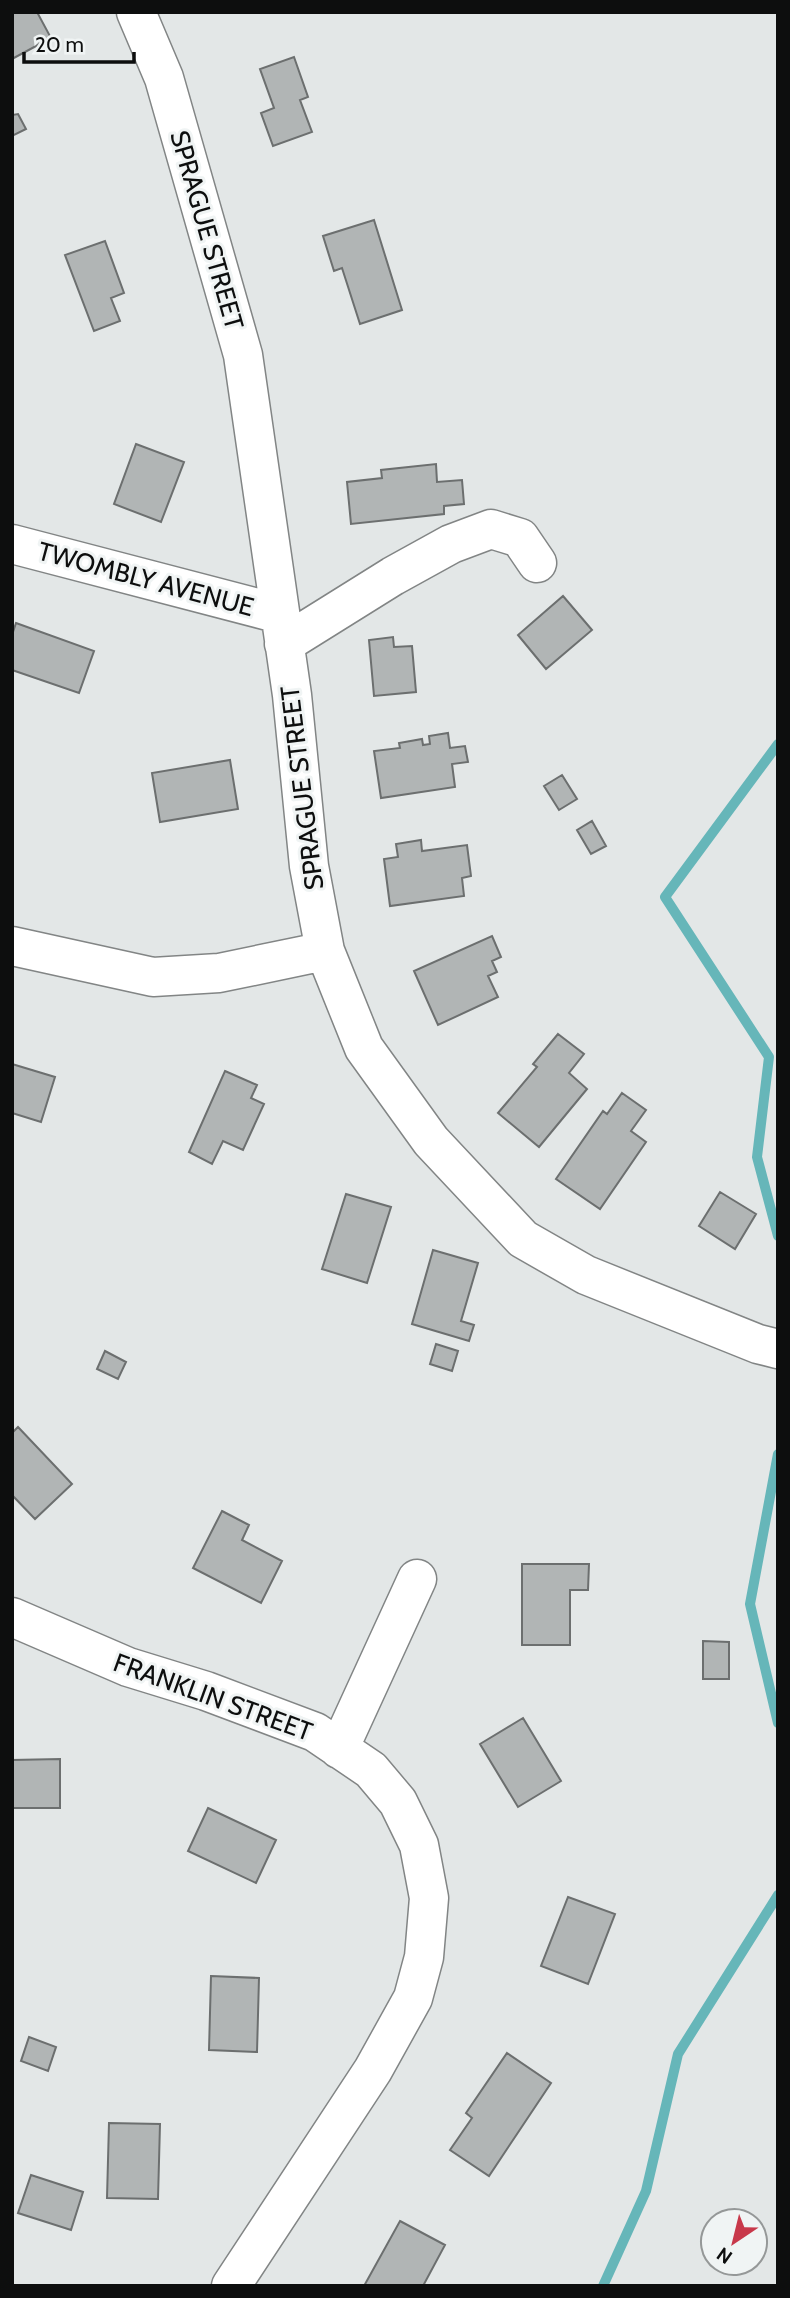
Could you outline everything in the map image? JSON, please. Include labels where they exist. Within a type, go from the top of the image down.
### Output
[{"type":"street","name":"SPRAGUE STREET","points":[[136,12],[164,78],[243,355],[292,695],[309,866],[325,951],[364,1048],[431,1141],[523,1239],[586,1275],[758,1344],[778,1349]]},
{"type":"street","points":[[282,629],[393,576],[451,544],[491,528],[520,538],[537,563]]},
{"type":"street","name":"TWOMBLY AVENUE","points":[[12,544],[282,629]]},
{"type":"street","points":[[12,946],[153,977],[219,973],[325,951]]},
{"type":"street","points":[[339,1749],[417,1579]]},
{"type":"street","name":"FRANKLIN STREET","points":[[12,1617],[128,1667],[206,1691],[315,1732],[371,1770],[398,1802],[419,1845],[429,1898],[424,1957],[413,1998],[373,2070],[231,2286]]},
{"type":"building","points":[[12,12],[37,12],[51,38],[12,59]]},
{"type":"building","points":[[294,57],[308,97],[300,100],[312,132],[273,146],[261,113],[274,108],[260,69]]},
{"type":"building","points":[[18,114],[26,129],[12,136],[12,115]]},
{"type":"building","points":[[374,220],[402,310],[360,324],[342,268],[334,271],[323,236]]},
{"type":"building","points":[[105,241],[124,293],[111,298],[120,321],[94,331],[65,255]]},
{"type":"building","points":[[136,444],[184,462],[161,522],[114,504]]},
{"type":"building","points":[[436,464],[437,482],[462,480],[464,504],[444,506],[444,514],[351,524],[347,482],[382,478],[381,470]]},
{"type":"building","points":[[563,596],[592,630],[546,669],[518,635]]},
{"type":"building","points":[[16,623],[94,651],[79,693],[12,670],[12,635]]},
{"type":"building","points":[[393,637],[394,647],[412,646],[416,692],[374,696],[369,640]]},
{"type":"building","points":[[448,733],[450,748],[465,746],[468,762],[452,764],[455,787],[381,798],[374,751],[400,748],[399,743],[422,739],[423,745],[430,744],[429,736]]},
{"type":"building","points":[[230,760],[238,809],[160,822],[152,773]]},
{"type":"building","points":[[562,775],[577,799],[559,810],[544,786]]},
{"type":"building","points":[[592,821],[606,846],[591,854],[577,830]]},
{"type":"building","points":[[421,840],[422,851],[467,845],[471,876],[462,878],[464,896],[390,906],[384,859],[398,857],[396,844]]},
{"type":"building","points":[[492,936],[501,957],[492,961],[497,972],[488,976],[498,997],[438,1025],[414,971]]},
{"type":"building","points":[[558,1034],[584,1054],[569,1073],[587,1089],[539,1147],[498,1113],[537,1067],[533,1064]]},
{"type":"building","points":[[12,1064],[55,1077],[41,1122],[12,1113]]},
{"type":"building","points":[[225,1071],[257,1085],[251,1098],[264,1104],[243,1150],[223,1141],[212,1164],[189,1152]]},
{"type":"building","points":[[622,1093],[646,1110],[631,1131],[646,1142],[600,1209],[556,1179],[603,1111],[607,1114]]},
{"type":"building","points":[[720,1192],[756,1214],[735,1249],[699,1226]]},
{"type":"building","points":[[346,1194],[391,1207],[367,1283],[322,1269]]},
{"type":"building","points":[[433,1250],[478,1263],[461,1321],[474,1325],[469,1341],[412,1324]]},
{"type":"building","points":[[436,1344],[458,1351],[452,1371],[430,1364]]},
{"type":"building","points":[[105,1351],[126,1362],[118,1379],[97,1369]]},
{"type":"building","points":[[18,1427],[72,1484],[35,1519],[12,1495],[12,1433]]},
{"type":"building","points":[[222,1511],[249,1525],[242,1540],[282,1561],[261,1603],[193,1568]]},
{"type":"building","points":[[522,1564],[589,1564],[588,1590],[570,1590],[570,1645],[522,1645]]},
{"type":"building","points":[[703,1641],[729,1642],[729,1679],[703,1679]]},
{"type":"building","points":[[523,1718],[561,1781],[518,1807],[480,1744]]},
{"type":"building","points":[[60,1759],[60,1808],[12,1808],[12,1760]]},
{"type":"building","points":[[208,1808],[276,1840],[256,1883],[188,1851]]},
{"type":"building","points":[[568,1897],[615,1914],[588,1984],[541,1966]]},
{"type":"building","points":[[211,1976],[259,1978],[257,2052],[209,2050]]},
{"type":"building","points":[[29,2037],[56,2047],[48,2071],[21,2061]]},
{"type":"building","points":[[507,2053],[551,2083],[489,2176],[450,2150],[472,2118],[466,2113]]},
{"type":"building","points":[[109,2123],[160,2124],[158,2199],[107,2198]]},
{"type":"building","points":[[31,2175],[83,2192],[71,2230],[18,2213]]},
{"type":"building","points":[[400,2221],[445,2245],[423,2286],[364,2286]]},
{"type":"waterway","points":[[778,744],[665,897],[769,1057],[757,1157],[778,1236]]},
{"type":"waterway","points":[[778,1454],[750,1604],[778,1723]]},
{"type":"waterway","points":[[603,2286],[646,2191],[678,2054],[778,1895]]}]
